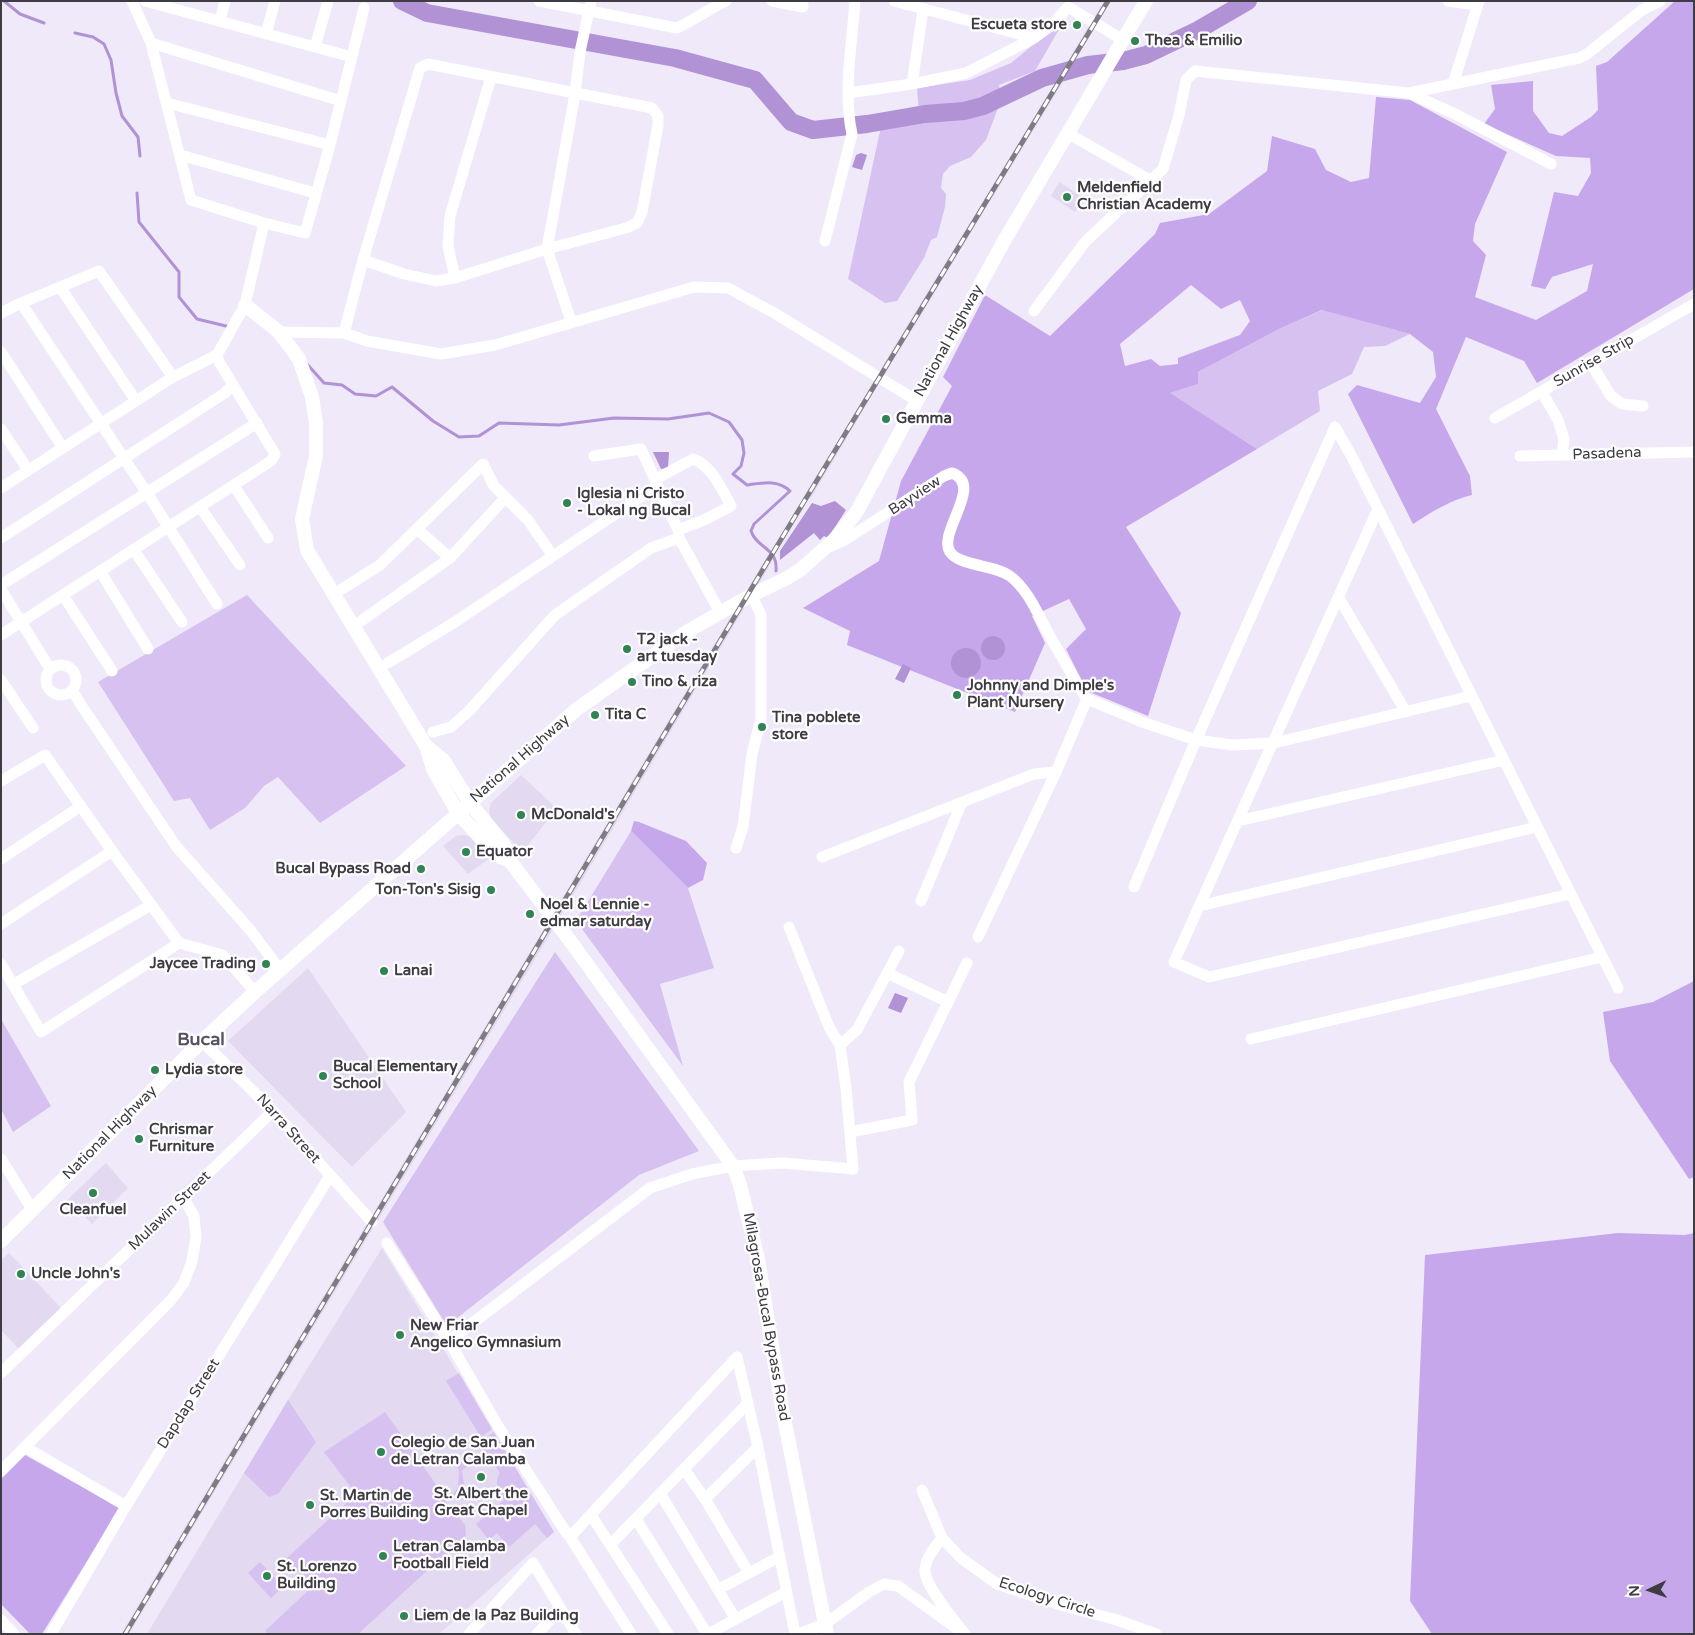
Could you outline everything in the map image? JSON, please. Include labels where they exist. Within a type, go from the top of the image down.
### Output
[{"type":"main road","name":"National Highway","points":[[1,1241],[202,1041],[255,992],[577,709],[688,631],[720,612],[787,578],[826,548],[842,532],[856,513],[1004,241],[1146,1]]},
{"type":"main road","points":[[246,305],[279,332],[299,359],[312,397],[316,422],[316,456],[302,519],[307,550],[426,746]]},
{"type":"main road","name":"Milagrosa-Bucal Bypass Road","points":[[426,746],[444,761],[470,803],[504,845],[510,861],[733,1166],[740,1185],[758,1259],[782,1408],[826,1629]]},
{"type":"main road","name":"Milagrosa-Bucal Bypass Road","points":[[426,746],[433,769],[458,814],[496,855],[510,861]]},
{"type":"street","points":[[132,1],[152,43],[191,200],[264,223],[305,233],[330,145],[364,8]]},
{"type":"street","points":[[145,1],[172,5],[220,21],[352,57]]},
{"type":"street","points":[[220,21],[225,1]]},
{"type":"street","points":[[266,34],[275,1]]},
{"type":"street","points":[[316,47],[328,1]]},
{"type":"street","points":[[539,1],[590,6],[677,28],[726,1]]},
{"type":"street","points":[[772,1],[802,7],[802,1]]},
{"type":"street","points":[[825,241],[852,134],[848,116],[848,92],[855,1]]},
{"type":"street","points":[[1448,1],[1478,3],[1453,84]]},
{"type":"street","points":[[1034,311],[1085,242],[1163,169],[1179,115],[1186,80],[1195,71],[1408,93],[1579,58],[1587,54],[1642,10],[1660,1]]},
{"type":"street","points":[[897,2],[1034,38]]},
{"type":"street","points":[[848,92],[912,84],[966,73],[1034,38],[1052,24],[1066,4],[1123,40]]},
{"type":"street","points":[[571,321],[547,249],[575,94],[580,52],[590,6]]},
{"type":"street","points":[[912,84],[923,10]]},
{"type":"street","points":[[152,43],[341,100]]},
{"type":"street","points":[[344,333],[363,260],[420,68],[428,64],[652,108],[658,116],[642,212],[637,223],[626,228],[547,249],[455,278],[436,281],[404,274],[363,260]]},
{"type":"street","points":[[455,278],[448,246],[450,216],[492,77]]},
{"type":"street","points":[[1408,93],[1455,114],[1551,164]]},
{"type":"street","points":[[167,103],[330,145]]},
{"type":"street","points":[[1067,134],[1150,180]]},
{"type":"street","points":[[180,155],[315,193]]},
{"type":"street","points":[[1,488],[173,377],[217,355],[246,305],[264,223]]},
{"type":"street","points":[[1,313],[21,303],[99,272],[173,377]]},
{"type":"street","points":[[60,287],[136,401]]},
{"type":"street","points":[[279,332],[344,333],[367,341],[442,354],[495,344],[694,287],[728,288],[776,314],[917,401]]},
{"type":"street","points":[[21,303],[147,493],[217,604]]},
{"type":"street","name":"Sunrise Strip","points":[[1495,418],[1694,304]]},
{"type":"street","points":[[1,352],[63,448]]},
{"type":"street","points":[[1,635],[271,461],[275,454],[219,362],[217,355]]},
{"type":"street","points":[[1590,362],[1610,396],[1622,404],[1643,406]]},
{"type":"street","points":[[1,538],[225,393],[233,385]]},
{"type":"street","points":[[1542,392],[1561,429],[1564,439],[1562,455]]},
{"type":"street","points":[[50,669],[1,587],[257,423]]},
{"type":"street","points":[[1134,886],[1196,740],[1335,426],[1618,988]]},
{"type":"street","points":[[1,429],[28,470]]},
{"type":"street","points":[[594,456],[641,449],[679,534],[720,612]]},
{"type":"street","name":"Pasadena","points":[[1520,456],[1694,452]]},
{"type":"street","points":[[388,663],[455,622],[692,459],[701,462],[718,482],[731,506],[651,548],[555,615],[469,712],[451,728],[433,732]]},
{"type":"street","points":[[342,589],[380,565],[483,464],[494,486],[528,520],[552,555]]},
{"type":"street","name":"Bayview","points":[[826,548],[845,540],[944,476],[952,473],[959,476],[963,482],[964,492],[949,538],[949,549],[954,557],[976,565],[1001,570],[1016,581],[1027,594],[1087,699]]},
{"type":"street","points":[[234,486],[268,538]]},
{"type":"street","points":[[360,621],[450,558],[505,498]]},
{"type":"street","points":[[200,507],[240,565]]},
{"type":"street","points":[[1378,509],[1174,962],[1209,977],[1570,894]]},
{"type":"street","points":[[417,529],[450,558]]},
{"type":"street","points":[[134,550],[182,622]]},
{"type":"street","points":[[100,572],[148,649]]},
{"type":"street","points":[[63,595],[112,671]]},
{"type":"street","points":[[736,848],[743,827],[752,754],[761,719],[761,615],[752,596]]},
{"type":"street","points":[[1338,598],[1406,712]]},
{"type":"street","points":[[64,665],[73,671],[76,680],[72,690],[59,695],[51,691],[46,682],[50,669],[64,665]]},
{"type":"street","points":[[1,680],[34,728]]},
{"type":"street","points":[[72,690],[176,846],[251,931],[280,970]]},
{"type":"street","points":[[978,937],[1056,772],[1087,699],[1142,722],[1196,740],[1232,745],[1274,743],[1471,696]]},
{"type":"street","points":[[1,781],[45,755],[179,943],[223,955],[255,992]]},
{"type":"street","points":[[1238,821],[1504,760]]},
{"type":"street","points":[[822,857],[1034,774],[1056,772]]},
{"type":"street","points":[[921,901],[962,802]]},
{"type":"street","points":[[1,859],[81,806]]},
{"type":"street","points":[[1200,906],[1537,827]]},
{"type":"street","points":[[1,924],[112,851]]},
{"type":"street","points":[[14,984],[151,905]]},
{"type":"street","points":[[450,1341],[650,1188],[692,1174],[733,1166],[783,1163],[853,1169],[840,1045],[829,1027],[789,926]]},
{"type":"street","points":[[1,964],[41,1032],[179,943]]},
{"type":"street","points":[[840,1045],[857,1030],[899,951]]},
{"type":"street","points":[[1251,1039],[1602,958]]},
{"type":"street","points":[[850,1132],[912,1120],[909,1082],[967,963]]},
{"type":"street","points":[[887,974],[948,1002]]},
{"type":"street","name":"Narra Street","points":[[202,1041],[273,1111],[372,1222]]},
{"type":"street","name":"Mulawin Street","points":[[1,1373],[184,1199],[273,1111]]},
{"type":"street","points":[[1,1159],[32,1209]]},
{"type":"street","name":"Dapdap Street","points":[[52,1634],[126,1506],[330,1176]]},
{"type":"street","points":[[1,1471],[172,1300],[184,1282],[192,1261],[196,1236],[194,1216],[184,1199]]},
{"type":"street","points":[[387,1243],[450,1341],[498,1426],[567,1534]]},
{"type":"street","points":[[631,1634],[570,1537],[737,1357],[758,1447],[786,1592],[797,1634],[826,1629],[869,1592],[884,1584],[898,1586],[964,1634]]},
{"type":"street","points":[[611,1544],[748,1404]]},
{"type":"street","points":[[705,1499],[758,1447]]},
{"type":"street","points":[[25,1448],[126,1506]]},
{"type":"street","points":[[684,1469],[705,1499],[749,1573]]},
{"type":"street","points":[[922,1490],[942,1538],[931,1552],[925,1572],[933,1591],[964,1634]]},
{"type":"street","points":[[660,1493],[735,1618]]},
{"type":"street","points":[[591,1515],[668,1634]]},
{"type":"street","points":[[636,1519],[707,1634],[786,1592]]},
{"type":"street","name":"Ecology Circle","points":[[942,1538],[961,1558],[997,1584],[1061,1605],[1117,1620],[1156,1634]]},
{"type":"street","points":[[718,1589],[779,1557]]},
{"type":"street","points":[[469,1634],[533,1563],[576,1634]]},
{"type":"street","points":[[537,1634],[560,1609]]},
{"type":"street","points":[[1,1620],[14,1634]]},
{"type":"shaded area","points":[[1104,1],[1111,1],[1074,62],[1066,64]]},
{"type":"shaded area","points":[[1675,1],[1694,1],[1694,289],[1537,383],[1524,361],[1466,337],[1436,409],[1470,476],[1472,495],[1449,503],[1413,524],[1348,394],[1357,385],[1420,403],[1436,377],[1433,352],[1410,334],[1322,310],[1281,328],[1198,372],[1198,384],[1170,393],[1257,449],[1126,527],[1181,613],[1148,716],[1087,691],[1066,649],[1086,629],[1069,599],[1032,616],[1045,643],[1015,712],[847,645],[850,631],[803,608],[879,561],[901,481],[952,386],[943,377],[985,295],[1050,336],[1155,234],[1160,223],[1209,214],[1267,171],[1272,136],[1315,149],[1326,170],[1351,182],[1369,178],[1376,97],[1410,100],[1507,152],[1475,224],[1473,241],[1486,255],[1475,297],[1536,320],[1587,291],[1593,264],[1552,277],[1545,289],[1531,286],[1554,192],[1578,196],[1591,173],[1590,158],[1556,156],[1484,124],[1495,109],[1491,85],[1533,81],[1533,111],[1549,133],[1562,136],[1591,117],[1598,110],[1596,66],[1607,62]],"holes":[[[1191,285],[1221,309],[1240,300],[1250,321],[1240,335],[1178,358],[1178,364],[1160,366],[1151,359],[1125,366],[1120,344]]]},
{"type":"shaded area","points":[[1065,19],[1035,71],[999,85],[1002,97],[986,140],[971,157],[950,166],[943,174],[941,188],[946,194],[945,207],[937,237],[931,240],[924,258],[897,301],[885,303],[848,279],[882,122],[919,115],[917,88],[970,80],[1011,63]]},
{"type":"shaded area","points":[[1064,80],[811,498],[806,495],[1055,83]]},
{"type":"shaded area","points":[[861,153],[867,155],[862,170],[852,167],[856,155]]},
{"type":"shaded area","name":"Meldenfield Christian Academy","points":[[1059,182],[1083,197],[1075,212],[1051,196]]},
{"type":"shaded area","points":[[1323,310],[1410,334],[1385,346],[1364,347],[1352,374],[1318,391],[1320,411],[1257,449],[1169,393],[1198,384],[1198,372],[1281,328]]},
{"type":"shaded area","points":[[653,452],[669,452],[668,468],[661,469]]},
{"type":"shaded area","points":[[835,501],[846,510],[828,538],[824,536],[820,540],[814,533],[780,560],[780,551],[812,503],[821,506]]},
{"type":"shaded area","points":[[768,555],[774,558],[559,919],[129,1634],[121,1634]]},
{"type":"shaded area","points":[[247,595],[406,766],[320,823],[278,777],[264,786],[245,808],[210,830],[190,798],[174,801],[98,682]]},
{"type":"shaded area","points":[[993,636],[1002,639],[1005,648],[1002,657],[993,660],[984,657],[981,648],[984,639]]},
{"type":"shaded area","points":[[966,648],[976,653],[981,663],[976,673],[966,678],[956,673],[951,663],[956,653]]},
{"type":"shaded area","points":[[903,664],[911,668],[904,683],[895,679]]},
{"type":"shaded area","name":"McDonald's","points":[[521,775],[557,809],[522,852],[491,818],[489,812],[491,803]]},
{"type":"shaded area","points":[[634,821],[686,841],[707,863],[703,880],[688,888],[631,831]]},
{"type":"shaded area","points":[[631,831],[688,888],[714,968],[660,984],[683,1066],[576,921]]},
{"type":"shaded area","name":"Equator","points":[[456,836],[472,837],[490,858],[468,874],[443,846]]},
{"type":"shaded area","points":[[555,952],[699,1151],[639,1175],[447,1326],[383,1222]]},
{"type":"shaded area","name":"Bucal Elementary School","points":[[308,968],[406,1112],[352,1167],[228,1041]]},
{"type":"shaded area","points":[[1694,981],[1694,1177],[1689,1179],[1610,1061],[1603,1012],[1653,1002]]},
{"type":"shaded area","points":[[895,993],[908,998],[901,1013],[888,1008]]},
{"type":"shaded area","points":[[1,1019],[51,1106],[13,1132],[1,1109]]},
{"type":"shaded area","points":[[106,1163],[128,1188],[92,1224],[68,1199]]},
{"type":"shaded area","points":[[1618,1233],[1685,1235],[1694,1233],[1694,1634],[1432,1634],[1410,1601],[1425,1255]]},
{"type":"shaded area","name":"Colegio de San Juan de Letran Calamba","points":[[382,1248],[554,1532],[439,1634],[147,1634],[288,1400]]},
{"type":"shaded area","points":[[9,1253],[62,1309],[20,1350],[1,1330],[1,1260]]},
{"type":"shaded area","points":[[459,1373],[492,1429],[481,1437],[446,1381]]},
{"type":"shaded area","points":[[288,1400],[316,1442],[278,1494],[269,1497],[244,1473]]},
{"type":"shaded area","points":[[385,1412],[435,1483],[442,1497],[465,1525],[466,1535],[358,1634],[268,1634],[265,1631],[312,1587],[286,1559],[356,1494],[324,1452]]},
{"type":"shaded area","points":[[494,1432],[554,1532],[547,1538],[535,1524],[509,1547],[497,1533],[489,1540],[476,1524],[504,1500],[497,1480],[500,1473],[482,1447],[479,1449],[476,1445]]},
{"type":"shaded area","points":[[25,1455],[120,1508],[42,1634],[30,1634],[1,1604],[1,1479]]},
{"type":"shaded area","points":[[465,1459],[469,1465],[462,1470],[464,1485],[468,1489],[459,1500],[453,1494],[458,1487],[459,1470],[456,1466]]},
{"type":"shaded area","points":[[260,1562],[283,1587],[271,1598],[248,1573]]},
{"type":"waterway","points":[[4,1],[20,14],[44,23]]},
{"type":"waterway","points":[[402,1],[427,13],[675,58],[755,80],[791,122],[813,130],[867,124],[925,114],[964,111],[983,106],[1042,78],[1088,65],[1123,61],[1146,55],[1198,30],[1248,1]]},
{"type":"waterway","points":[[75,33],[93,37],[104,44],[111,60],[122,116],[138,137],[140,156]]},
{"type":"waterway","points":[[137,193],[139,222],[179,272],[179,297],[197,319],[230,327]]},
{"type":"waterway","points":[[307,364],[324,383],[342,385],[355,394],[376,396],[392,387],[433,421],[459,437],[479,436],[499,423],[559,425],[614,418],[668,419],[709,413],[729,422],[742,440],[744,453],[741,466],[733,474],[747,485],[775,483],[790,491],[754,524],[751,531],[754,537],[774,557],[776,571]]},
{"type":"railway","points":[[125,1634],[771,556],[1108,1]]},
{"type":"place","name":"Escueta store","points":[[1077,25]]},
{"type":"place","name":"Thea & Emilio","points":[[1135,41]]},
{"type":"place","name":"Meldenfield Christian Academy","points":[[1067,197]]},
{"type":"place","name":"Gemma","points":[[886,419]]},
{"type":"place","name":"Iglesia ni Cristo - Lokal ng Bucal","points":[[567,503]]},
{"type":"place","name":"T2 jack - art tuesday","points":[[627,649]]},
{"type":"place","name":"Tino & riza","points":[[632,682]]},
{"type":"place","name":"Johnny and Dimple's Plant Nursery","points":[[957,695]]},
{"type":"place","name":"Tita C","points":[[595,715]]},
{"type":"place","name":"Tina poblete store","points":[[762,727]]},
{"type":"place","name":"McDonald's","points":[[521,815]]},
{"type":"place","name":"Equator","points":[[466,852]]},
{"type":"place","name":"Bucal Bypass Road","points":[[421,869]]},
{"type":"place","name":"Ton-Ton's Sisig","points":[[491,890]]},
{"type":"place","name":"Noel & Lennie - edmar saturday","points":[[530,914]]},
{"type":"place","name":"Jaycee Trading","points":[[266,964]]},
{"type":"place","name":"Lanai","points":[[384,971]]},
{"type":"place","name":"Lydia store","points":[[155,1070]]},
{"type":"place","name":"Bucal Elementary School","points":[[323,1076]]},
{"type":"place","name":"Chrismar Furniture","points":[[139,1139]]},
{"type":"place","name":"Cleanfuel","points":[[93,1193]]},
{"type":"place","name":"Uncle John's","points":[[21,1274]]},
{"type":"place","name":"New Friar Angelico Gymnasium","points":[[400,1335]]},
{"type":"place","name":"Colegio de San Juan de Letran Calamba","points":[[381,1452]]},
{"type":"place","name":"St. Albert the Great Chapel","points":[[481,1477]]},
{"type":"place","name":"St. Martin de Porres Building","points":[[310,1505]]},
{"type":"place","name":"Letran Calamba Football Field","points":[[383,1556]]},
{"type":"place","name":"St. Lorenzo Building","points":[[267,1576]]},
{"type":"place","name":"Liem de la Paz Building","points":[[404,1616]]},
{"type":"district","name":"Bucal","points":[[201,1040]]}]
